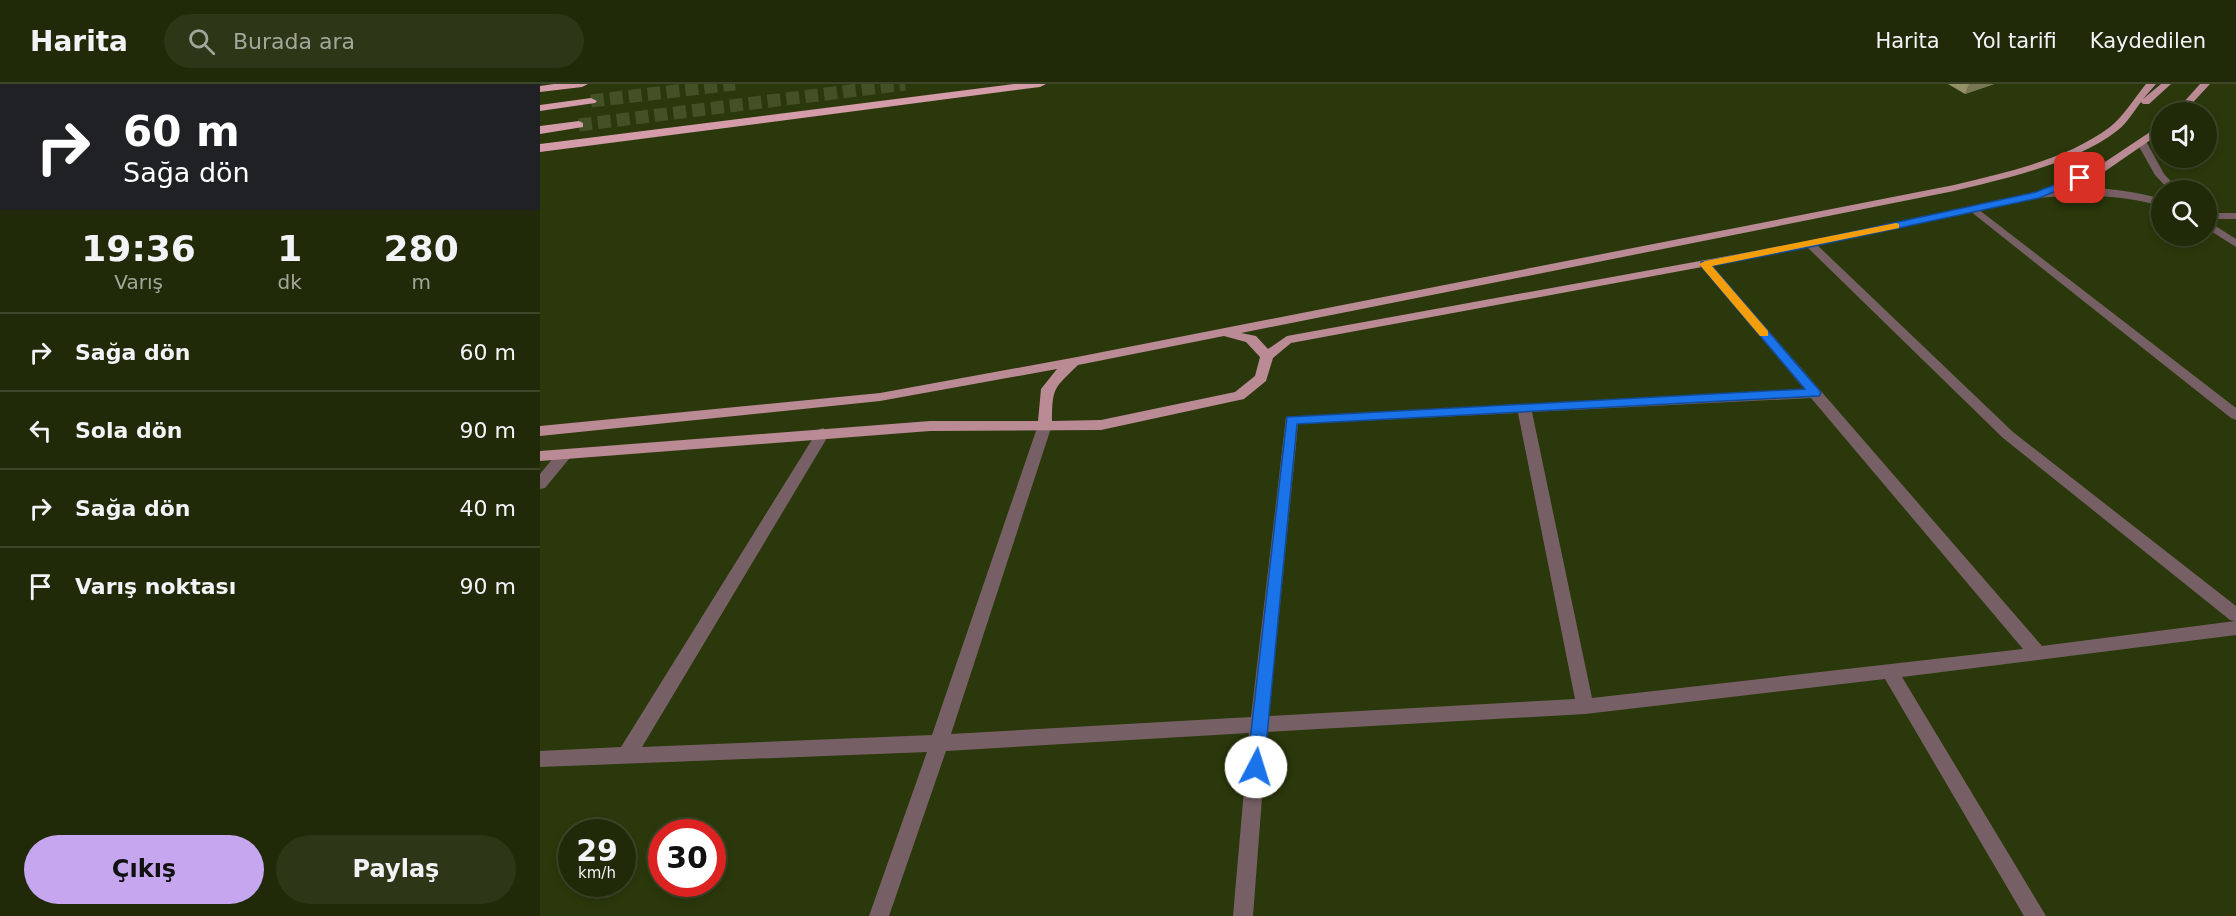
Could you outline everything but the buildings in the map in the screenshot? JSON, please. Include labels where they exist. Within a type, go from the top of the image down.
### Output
[{"type":"highway","points":[[540,89],[582,84]]},
{"type":"highway","points":[[540,148],[1040,84]]},
{"type":"highway","points":[[540,108],[591,102]]},
{"type":"highway","points":[[540,130],[579,125]]},
{"type":"main road","points":[[2115,128],[2151,84]]},
{"type":"main road","points":[[540,431],[838,403],[1077,361],[1954,188],[2019,172],[2073,152],[2115,128],[2166,84]]},
{"type":"main road","points":[[2188,102],[2205,84]]},
{"type":"main road","points":[[540,456],[930,426],[1101,425],[1239,396],[1261,378],[1267,356],[1287,340],[1810,244],[2039,195],[2100,170],[2151,136]]},
{"type":"main road","points":[[1222,332],[1251,339],[1267,356]]},
{"type":"main road","points":[[1045,425],[1045,392],[1055,375],[1077,361]]},
{"type":"street","points":[[2142,143],[2165,180]]},
{"type":"street","points":[[2039,195],[2089,190],[2151,200]]},
{"type":"street","points":[[1974,209],[2236,415]]},
{"type":"street","points":[[2217,216],[2236,216]]},
{"type":"street","points":[[2217,231],[2236,244]]},
{"type":"street","points":[[1810,244],[2008,435],[2236,615]]},
{"type":"street","points":[[1705,264],[2038,654]]},
{"type":"street","points":[[1243,916],[1259,724],[1291,420],[1815,393]]},
{"type":"street","points":[[1524,408],[1585,706]]},
{"type":"street","points":[[879,916],[1045,425]]},
{"type":"street","points":[[626,756],[823,433]]},
{"type":"street","points":[[540,484],[564,454]]},
{"type":"street","points":[[540,759],[939,743],[1585,706],[1890,672],[2236,628]]},
{"type":"street","points":[[1890,672],[2036,916]]},
{"type":"tunnel","points":[[591,101],[735,84]]},
{"type":"tunnel","points":[[579,125],[905,84]]},
{"type":"slow traffic","points":[[1764,333],[1705,264],[1896,226]]},
{"type":"route","points":[[1256,767],[1291,420],[1815,393],[1705,264],[2039,195],[2080,178]]}]
